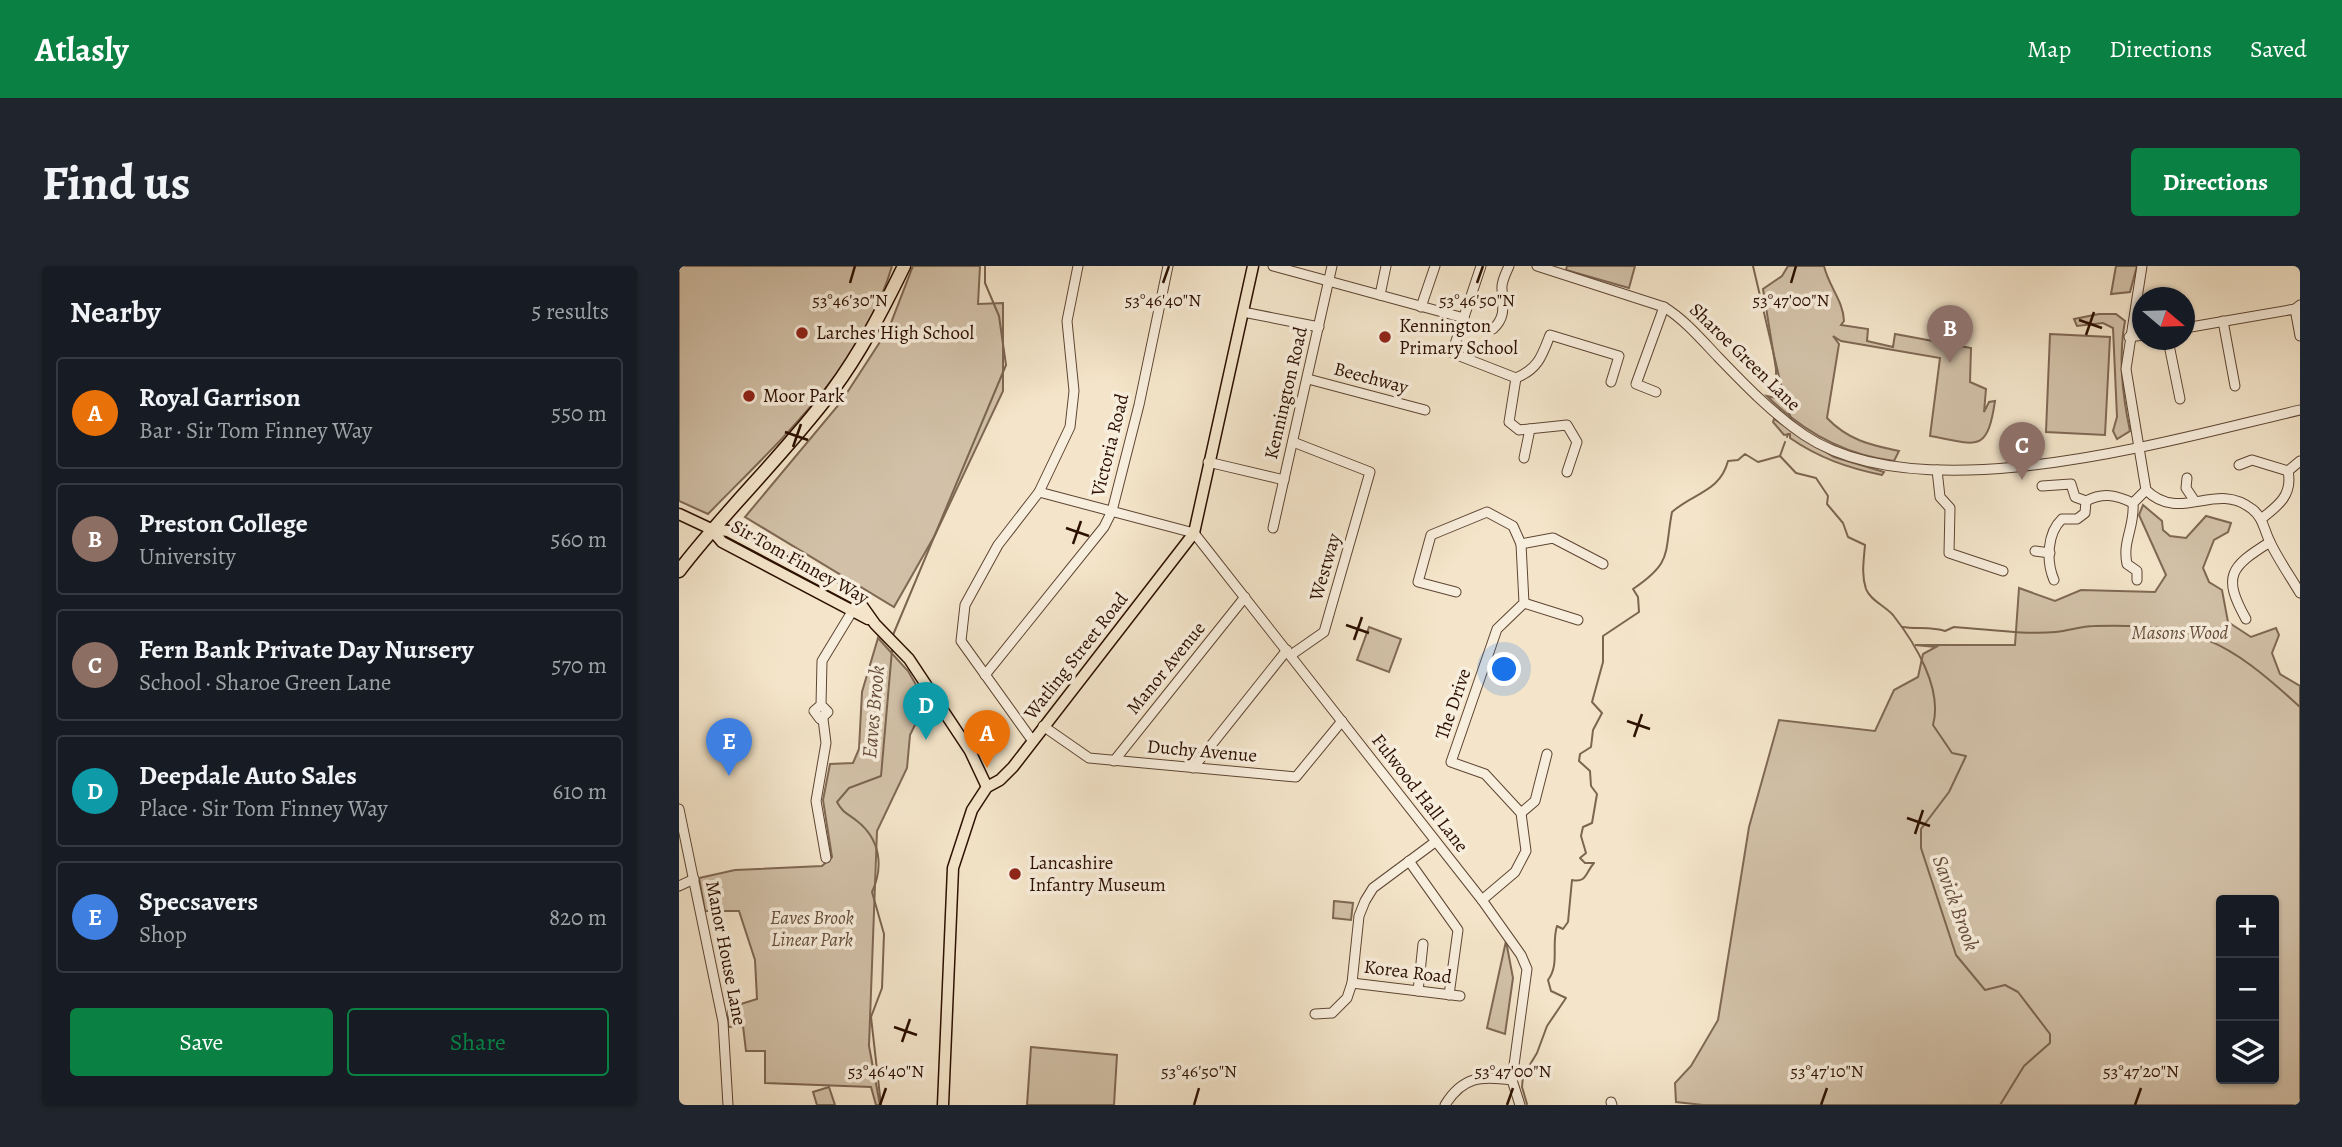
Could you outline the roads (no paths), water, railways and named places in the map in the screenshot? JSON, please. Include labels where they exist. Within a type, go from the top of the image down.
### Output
[{"type":"highway","points":[[679,571],[711,529],[832,392],[878,320],[904,266]]},
{"type":"main road","name":"Watling Street Road","points":[[943,1105],[953,867],[972,810],[987,788],[1013,767],[1194,533],[1253,266]]},
{"type":"main road","name":"Sir Tom Finney Way","points":[[679,514],[711,529],[722,542],[857,605],[909,659],[971,751],[987,788]]},
{"type":"street","points":[[1032,740],[961,641],[965,605],[998,545],[1039,492],[1070,427],[1074,391],[1067,321],[1078,266]]},
{"type":"street","name":"Victoria Road","points":[[985,675],[1104,527],[1112,511],[1139,405],[1168,266]]},
{"type":"street","points":[[1273,266],[1464,318]]},
{"type":"street","name":"Kennington Road","points":[[1273,528],[1332,266]]},
{"type":"street","points":[[1380,295],[1386,266]]},
{"type":"street","points":[[1421,306],[1435,266]]},
{"type":"street","points":[[1482,266],[1452,353],[1516,378],[1529,373],[1539,363],[1550,335],[1619,356],[1611,382]]},
{"type":"street","points":[[1493,329],[1499,323],[1506,305],[1501,288],[1509,266]]},
{"type":"street","name":"Sharoe Green Lane","points":[[1537,266],[1664,307],[1681,318],[1751,391],[1797,430],[1845,455],[1892,469],[1937,470],[2048,463],[2139,447],[2300,410]]},
{"type":"street","points":[[2142,266],[2126,369],[2146,490],[2159,502],[2178,506],[2194,500],[2229,499],[2251,508],[2261,519],[2270,542],[2300,593]]},
{"type":"street","points":[[1655,392],[1636,384],[1664,307]]},
{"type":"street","points":[[2195,326],[2298,307],[2300,336]]},
{"type":"street","points":[[1243,312],[1319,327]]},
{"type":"street","points":[[2223,321],[2235,386]]},
{"type":"street","points":[[2170,350],[2180,399]]},
{"type":"street","points":[[1516,378],[1509,422],[1519,430],[1567,425],[1577,442],[1567,472]]},
{"type":"street","name":"Beechway","points":[[1308,379],[1426,410]]},
{"type":"street","points":[[1524,458],[1530,429]]},
{"type":"street","name":"Westway","points":[[1193,768],[1289,653],[1324,632],[1370,472],[1293,442]]},
{"type":"street","points":[[2239,465],[2252,460],[2288,471]]},
{"type":"street","points":[[2288,471],[2300,461]]},
{"type":"street","points":[[1208,462],[1284,480]]},
{"type":"street","points":[[1937,470],[1940,497],[1950,508],[1949,553],[2003,571]]},
{"type":"street","points":[[2261,519],[2284,502],[2291,483],[2288,471]]},
{"type":"street","points":[[2187,478],[2186,488],[2194,500]]},
{"type":"street","points":[[2042,485],[2071,484],[2075,496],[2086,501]]},
{"type":"street","points":[[2137,580],[2137,571],[2127,564],[2124,548],[2134,523],[2133,503],[2146,490]]},
{"type":"street","points":[[1039,492],[1194,533]]},
{"type":"street","points":[[2086,501],[2098,494],[2118,495],[2133,503]]},
{"type":"street","points":[[2054,580],[2048,566],[2053,527],[2062,519],[2077,519],[2085,513],[2086,501]]},
{"type":"street","points":[[1456,592],[1418,582],[1431,535],[1486,512],[1513,527],[1521,544],[1524,603],[1578,620]]},
{"type":"street","name":"Fulwood Hall Lane","points":[[1194,533],[1482,900],[1521,955],[1527,969],[1512,1080],[1520,1105]]},
{"type":"street","points":[[1521,544],[1553,538],[1603,564]]},
{"type":"street","points":[[2246,619],[2231,590],[2232,572],[2244,558],[2270,542]]},
{"type":"street","points":[[2035,551],[2050,553]]},
{"type":"street","name":"Manor Avenue","points":[[1114,761],[1245,597]]},
{"type":"street","name":"The Drive","points":[[1521,813],[1485,774],[1451,762],[1497,629],[1524,603]]},
{"type":"street","points":[[826,858],[816,801],[826,743],[823,719],[828,712],[821,705],[822,661],[857,605]]},
{"type":"street","name":"Duchy Avenue","points":[[1043,726],[1089,758],[1296,778],[1342,721]]},
{"type":"street","points":[[1482,900],[1515,872],[1526,851],[1521,813],[1535,801],[1547,754]]},
{"type":"street","name":"Manor House Lane","points":[[679,814],[723,1022],[728,1105]]},
{"type":"street","points":[[1315,1014],[1332,1013],[1347,998],[1352,983],[1359,916],[1364,901],[1373,888],[1435,842]]},
{"type":"street","points":[[1409,861],[1458,930],[1449,995]]},
{"type":"street","points":[[679,886],[694,879]]},
{"type":"street","points":[[1418,991],[1423,943]]},
{"type":"street","name":"Korea Road","points":[[1352,983],[1460,996]]},
{"type":"street","points":[[1445,1105],[1454,1090],[1482,1076],[1512,1080]]},
{"type":"waterway","name":"Eaves Brook","points":[[893,635],[1006,365],[999,316],[985,283],[985,266]]},
{"type":"waterway","name":"Savick Brook","points":[[1753,266],[1791,418]]},
{"type":"waterway","name":"Savick Brook","points":[[1785,442],[1780,456],[1796,473],[1816,478],[1828,496],[1827,504],[1843,523],[1848,537],[1865,545],[1863,572],[1866,589],[1893,615],[1925,667],[1934,697],[1933,725],[1952,753],[1966,756],[1949,792],[1921,829],[1921,848],[1956,955],[1985,990],[2005,985],[2018,992],[2050,1034],[2050,1043],[2024,1066],[2000,1105]]},
{"type":"waterway","points":[[1527,1104],[1522,1087],[1523,1076],[1537,1053],[1547,1026],[1566,998],[1551,991],[1548,980],[1554,967],[1557,926],[1563,929],[1568,922],[1572,880],[1583,879],[1594,863],[1585,863],[1580,858],[1586,853],[1581,836],[1583,827],[1592,823],[1597,794],[1591,786],[1590,771],[1579,761],[1580,754],[1591,747],[1593,730],[1602,713],[1592,702],[1603,662],[1603,636],[1639,612],[1638,597],[1633,589],[1661,564],[1667,548],[1672,512],[1712,486],[1719,479],[1728,461],[1738,460],[1745,454],[1758,462],[1780,456]]},
{"type":"waterway","points":[[1902,627],[1945,631],[1954,627],[2044,633],[2089,626],[2129,626],[2184,632],[2207,640],[2251,665],[2300,707]]},
{"type":"waterway","name":"Eaves Brook","points":[[881,1105],[871,1017],[882,988],[884,934],[872,892],[878,872],[878,854],[865,828],[843,811],[837,802],[849,788],[881,776],[892,650]]},
{"type":"place","name":"Larches High School","points":[[802,333]]},
{"type":"place","name":"Kennington Primary School","points":[[1385,337]]},
{"type":"place","name":"Preston College","points":[[1950,363]]},
{"type":"place","name":"Moor Park","points":[[749,396]]},
{"type":"place","name":"Fern Bank Private Day Nursery","points":[[2022,480]]},
{"type":"place","name":"Deepdale Auto Sales","points":[[926,740]]},
{"type":"place","name":"Royal Garrison","points":[[987,768]]},
{"type":"place","name":"Specsavers","points":[[729,776]]},
{"type":"place","name":"Lancashire Infantry Museum","points":[[1015,874]]},
{"type":"park label","name":"Masons Wood","points":[[2180,633]]},
{"type":"park label","name":"Eaves Brook Linear Park","points":[[812,929]]}]
